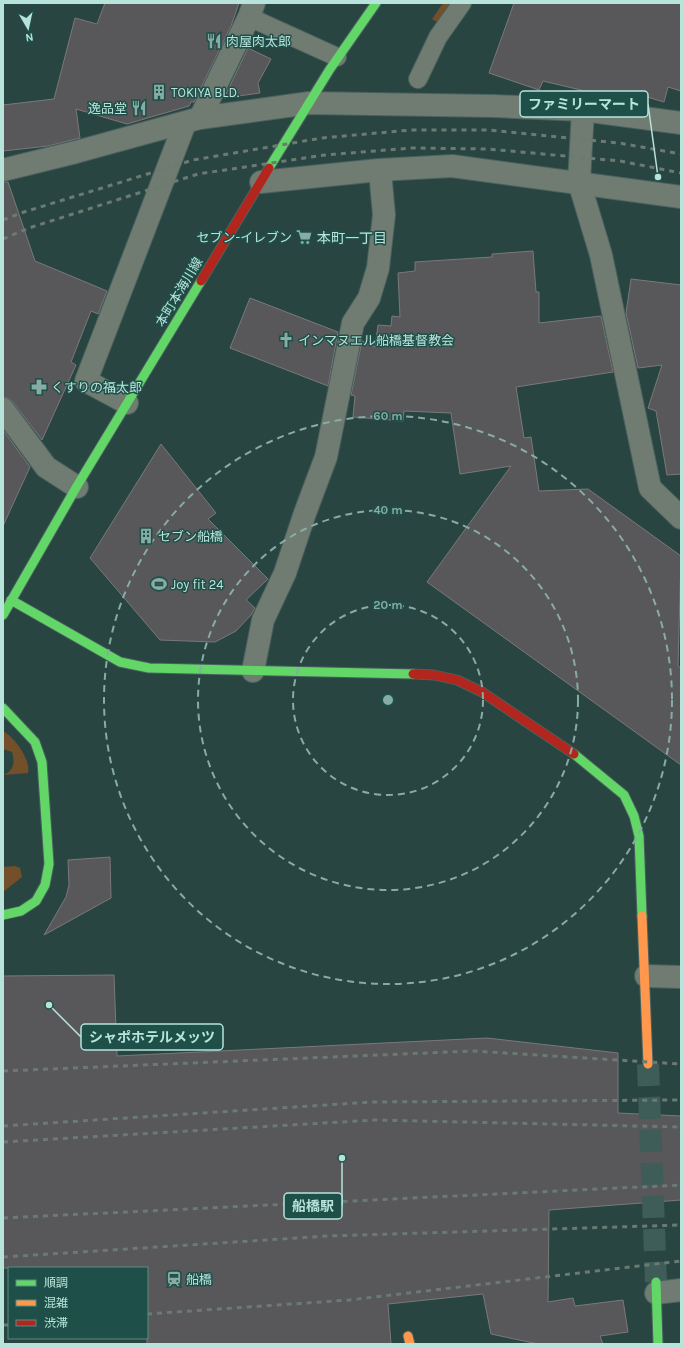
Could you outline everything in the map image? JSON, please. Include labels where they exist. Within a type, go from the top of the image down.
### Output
[{"type":"street","name":"本町本海川線","points":[[6,604],[337,57],[376,3]]},
{"type":"street","points":[[127,403],[86,381],[192,120],[252,10]]},
{"type":"street","points":[[3,170],[192,120],[310,103],[486,105],[583,110],[681,123]]},
{"type":"street","points":[[583,110],[579,182],[601,255],[650,488],[681,518]]},
{"type":"street","points":[[261,182],[380,176],[452,166],[681,197]]},
{"type":"street","points":[[253,671],[263,620],[285,573],[326,456],[353,323],[369,298],[376,276],[384,215],[380,176]]},
{"type":"street","points":[[3,409],[46,467],[77,487]]},
{"type":"street","points":[[6,604],[120,662],[150,668],[434,675],[457,680],[482,692],[561,744],[624,794],[634,816],[639,836],[646,976],[648,1064]]},
{"type":"street","points":[[3,708],[18,721],[35,742],[42,762],[48,864],[45,885],[36,901],[21,911],[3,915]]},
{"type":"street","points":[[646,976],[681,977]]},
{"type":"street","points":[[658,1344],[656,1287],[681,1290]]},
{"type":"lane","points":[[418,79],[438,37],[462,3]]},
{"type":"lane","points":[[252,10],[337,57]]},
{"type":"shaded area","points":[[443,3],[451,3],[439,23],[432,19]]},
{"type":"shaded area","points":[[3,731],[17,743],[21,749],[27,761],[28,773],[4,775],[12,768],[13,759],[12,752],[3,749]]},
{"type":"shaded area","points":[[15,866],[20,868],[22,877],[3,892],[3,867]]},
{"type":"building","points":[[105,3],[239,3],[231,26],[194,102],[191,102],[189,106],[127,124],[76,109],[80,138],[48,146],[3,151],[3,105],[54,99],[75,18],[97,24]]},
{"type":"building","points":[[514,3],[681,3],[681,91],[668,87],[664,102],[637,94],[635,103],[543,81],[539,90],[489,73]]},
{"type":"building","points":[[248,48],[271,59],[258,83],[260,93],[224,98]]},
{"type":"building","points":[[3,182],[8,182],[35,261],[107,291],[98,314],[91,311],[71,362],[76,365],[42,440],[13,402],[8,398],[3,397]]},
{"type":"building","points":[[533,251],[536,292],[539,292],[539,323],[601,316],[613,372],[516,387],[524,438],[531,437],[539,491],[588,489],[681,556],[678,666],[681,668],[681,765],[427,582],[511,466],[460,474],[451,413],[404,411],[403,421],[353,417],[355,396],[351,395],[362,341],[375,347],[378,325],[391,326],[392,316],[400,317],[398,273],[415,271],[415,262],[492,257],[492,254]]},
{"type":"building","points":[[631,279],[681,285],[681,474],[667,475],[656,411],[648,408],[662,365],[638,368],[626,313]]},
{"type":"building","points":[[250,298],[338,332],[328,386],[230,348]]},
{"type":"building","points":[[3,430],[30,467],[3,526]]},
{"type":"building","points":[[161,444],[216,513],[208,519],[268,579],[246,600],[255,608],[251,615],[236,631],[215,642],[160,640],[90,558]]},
{"type":"building","points":[[110,857],[111,898],[44,935],[66,897],[69,885],[68,860]]},
{"type":"building","points":[[114,975],[117,1056],[487,1038],[618,1053],[618,1113],[681,1116],[681,1200],[549,1210],[548,1302],[573,1298],[575,1306],[623,1300],[628,1332],[600,1336],[603,1344],[538,1344],[491,1334],[483,1294],[388,1304],[391,1344],[147,1344],[148,1267],[3,1268],[3,976]]},
{"type":"tunnel","points":[[648,1064],[656,1282]]},
{"type":"railway","points":[[3,220],[24,212],[193,160],[322,138],[411,130],[489,130],[619,143],[681,154]]},
{"type":"railway","points":[[3,239],[29,228],[198,174],[325,155],[412,148],[488,149],[620,161],[681,173]]},
{"type":"railway","points":[[3,1071],[473,1051],[681,1064]]},
{"type":"railway","points":[[3,1126],[372,1102],[681,1100]]},
{"type":"railway","points":[[3,1142],[375,1120],[681,1127]]},
{"type":"railway","points":[[3,1218],[681,1185]]},
{"type":"railway","points":[[3,1257],[328,1236],[681,1225]]},
{"type":"railway","points":[[148,1314],[349,1300],[681,1261]]},
{"type":"railway","points":[[3,1325],[8,1325]]},
{"type":"traffic: fast","points":[[269,168],[330,69],[376,3]]},
{"type":"traffic: fast","points":[[3,615],[77,486],[201,281]]},
{"type":"traffic: fast","points":[[11,600],[120,662],[149,668],[413,674]]},
{"type":"traffic: fast","points":[[3,708],[35,742],[42,762],[49,864],[45,885],[36,901],[21,911],[3,915]]},
{"type":"traffic: fast","points":[[574,754],[624,795],[634,816],[639,836],[642,916]]},
{"type":"traffic: fast","points":[[656,1282],[658,1344]]},
{"type":"traffic: slow","points":[[642,916],[648,1064]]},
{"type":"traffic: slow","points":[[408,1336],[410,1344]]},
{"type":"traffic: jam","points":[[201,281],[269,168]]},
{"type":"traffic: jam","points":[[413,674],[434,675],[457,680],[482,692],[574,754]]},
{"type":"place","name":"肉屋肉太郎","points":[[214,41]]},
{"type":"place","name":"TOKIYA BLD.","points":[[159,92]]},
{"type":"place","name":"逸品堂","points":[[139,108]]},
{"type":"place","name":"ファミリーマート","points":[[658,177]]},
{"type":"place","name":"セブン-イレブン","points":[[304,237]]},
{"type":"place","name":"インマヌエル船橋基督教会","points":[[286,340]]},
{"type":"place","name":"くすりの福太郎","points":[[39,387]]},
{"type":"place","name":"セブン船橋","points":[[146,536]]},
{"type":"place","name":"Joy fit 24","points":[[159,584]]},
{"type":"place","name":"シャポホテルメッツ","points":[[49,1005]]},
{"type":"place","name":"船橋駅","points":[[342,1158]]},
{"type":"place","name":"船橋","points":[[174,1279]]},
{"type":"district","name":"本町一丁目","points":[[352,238]]}]
